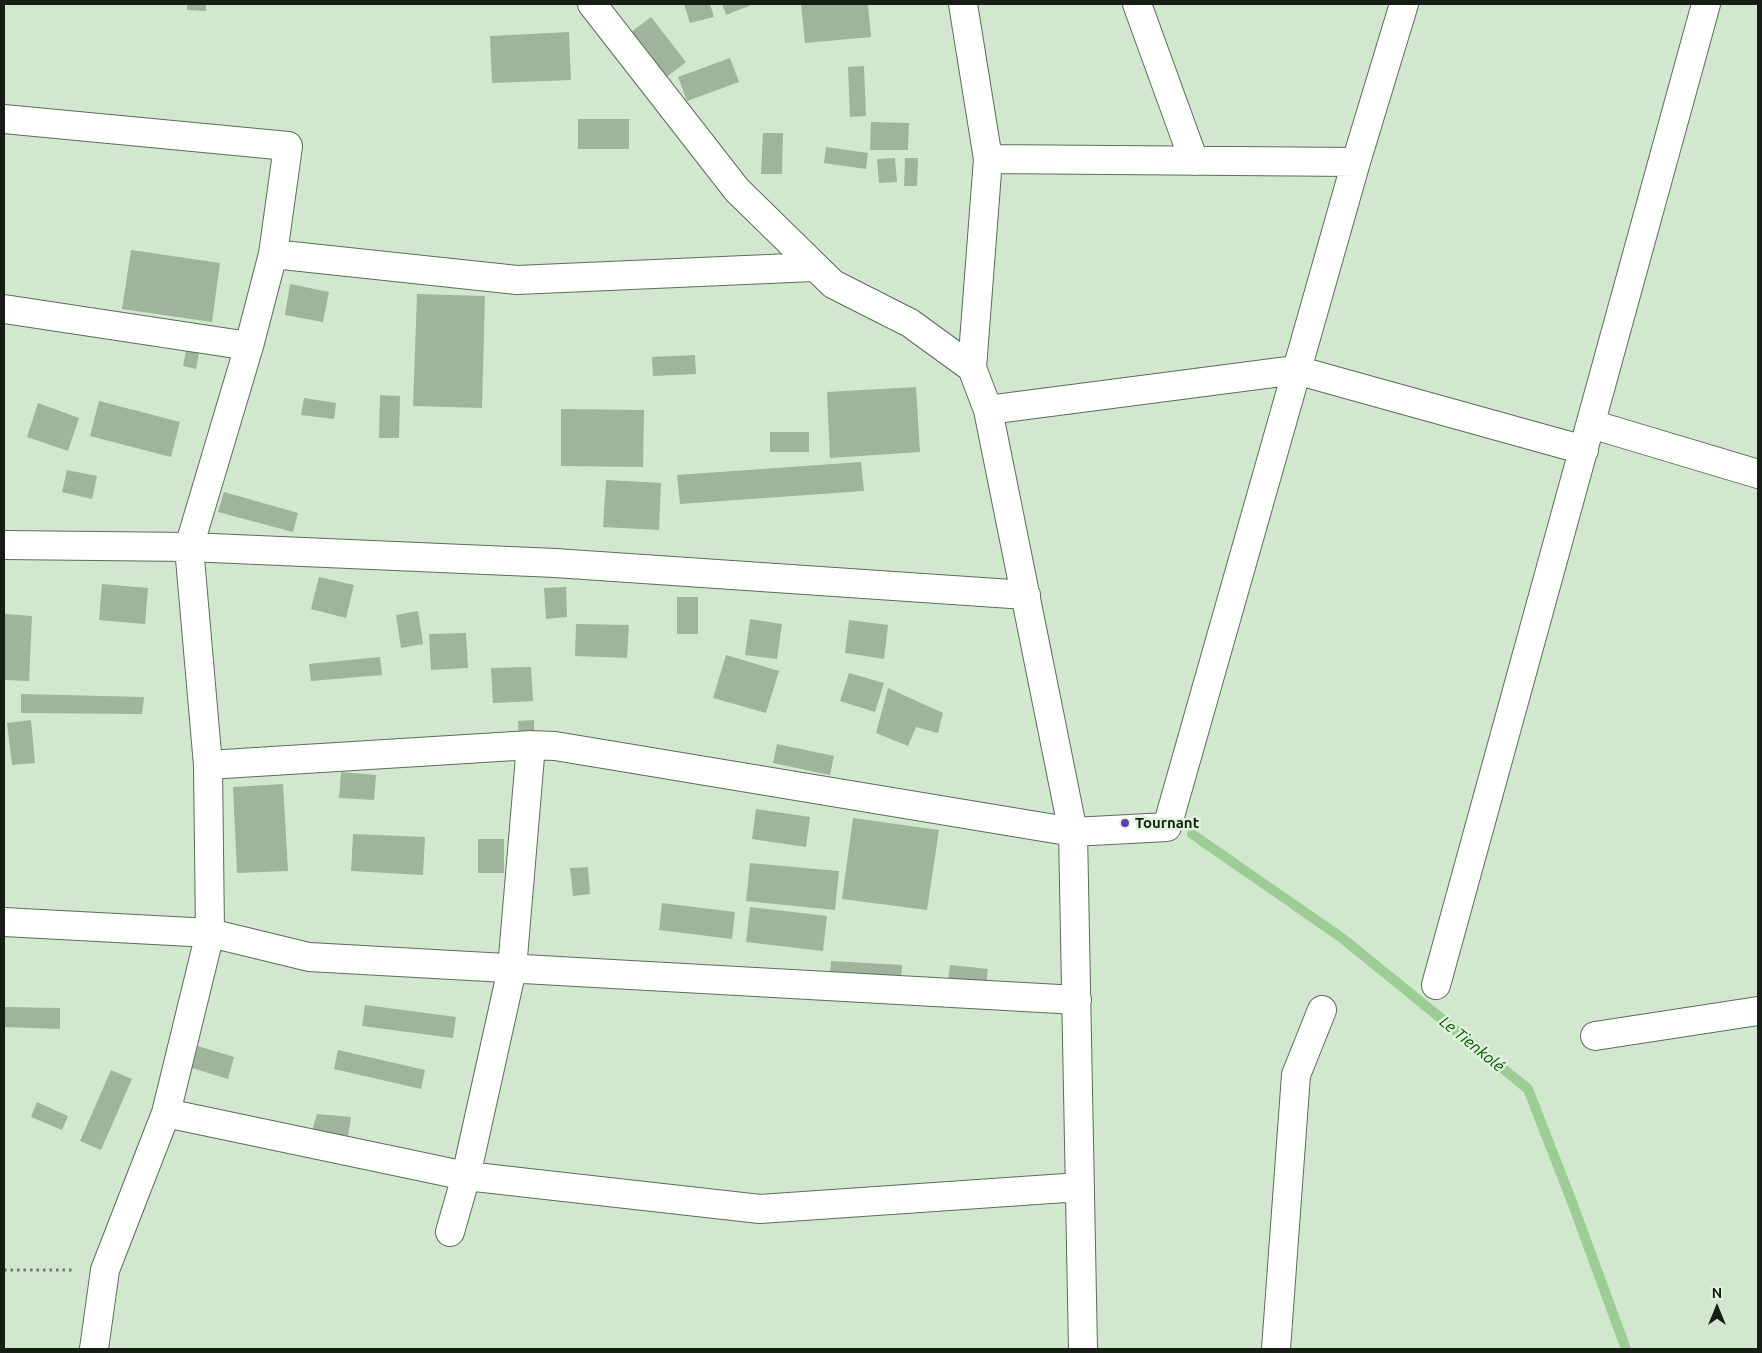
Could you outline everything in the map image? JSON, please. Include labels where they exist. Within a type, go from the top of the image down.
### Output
[{"type":"street","points":[[592,4],[737,190],[814,267],[833,284],[910,323],[972,368]]},
{"type":"street","points":[[963,4],[988,159],[972,368],[988,410],[1073,832],[1083,1349]]},
{"type":"street","points":[[1136,4],[1194,161]]},
{"type":"street","points":[[208,765],[531,745],[555,746],[1073,832],[1168,827],[1296,370],[1404,4]]},
{"type":"street","points":[[1436,985],[1706,4]]},
{"type":"street","points":[[4,119],[288,146],[273,254],[249,346],[189,547],[208,765],[210,933],[166,1113],[105,1270],[94,1349]]},
{"type":"street","points":[[988,159],[1356,162]]},
{"type":"street","points":[[273,254],[517,280],[814,267]]},
{"type":"street","points":[[4,309],[249,346]]},
{"type":"street","points":[[988,410],[1296,370],[1758,474]]},
{"type":"street","points":[[4,545],[189,547],[554,563],[1026,595]]},
{"type":"street","points":[[450,1232],[466,1176],[512,969],[531,745]]},
{"type":"street","points":[[4,922],[210,933],[309,957],[1077,1000]]},
{"type":"street","points":[[1276,1349],[1296,1075],[1322,1010]]},
{"type":"street","points":[[1595,1036],[1758,1011]]},
{"type":"street","points":[[166,1113],[466,1176],[760,1209],[1080,1187]]},
{"type":"path","points":[[4,1270],[105,1270]]},
{"type":"building","points":[[187,4],[206,4],[206,11],[187,10]]},
{"type":"building","points":[[684,4],[710,4],[714,17],[690,23]]},
{"type":"building","points":[[722,4],[754,4],[726,15]]},
{"type":"building","points":[[801,4],[868,4],[871,37],[805,43]]},
{"type":"building","points":[[651,17],[686,62],[664,79],[630,33]]},
{"type":"building","points":[[569,32],[571,80],[492,83],[490,36]]},
{"type":"building","points":[[730,58],[739,82],[687,101],[678,77]]},
{"type":"building","points":[[864,66],[866,116],[850,117],[848,67]]},
{"type":"building","points":[[578,119],[629,119],[629,149],[578,149]]},
{"type":"building","points":[[871,122],[909,123],[908,150],[870,150]]},
{"type":"building","points":[[763,133],[783,133],[782,174],[761,174]]},
{"type":"building","points":[[826,147],[868,153],[866,169],[824,163]]},
{"type":"building","points":[[895,158],[897,182],[879,183],[877,159]]},
{"type":"building","points":[[905,158],[918,158],[917,186],[904,186]]},
{"type":"building","points":[[131,250],[220,263],[212,322],[122,309]]},
{"type":"building","points":[[290,284],[329,292],[323,322],[285,315]]},
{"type":"building","points":[[417,294],[485,296],[482,408],[413,406]]},
{"type":"building","points":[[187,346],[200,348],[196,369],[183,366]]},
{"type":"building","points":[[695,355],[696,374],[653,376],[652,357]]},
{"type":"building","points":[[916,387],[920,452],[830,458],[827,392]]},
{"type":"building","points":[[380,395],[400,396],[399,438],[379,438]]},
{"type":"building","points":[[304,398],[336,403],[334,419],[301,415]]},
{"type":"building","points":[[99,401],[180,422],[171,457],[90,436]]},
{"type":"building","points":[[38,403],[79,418],[68,451],[27,437]]},
{"type":"building","points":[[561,409],[644,410],[643,467],[561,466]]},
{"type":"building","points":[[770,432],[809,432],[809,452],[770,452]]},
{"type":"building","points":[[861,462],[864,491],[680,504],[677,475]]},
{"type":"building","points":[[67,470],[97,476],[92,499],[62,492]]},
{"type":"building","points":[[606,480],[661,483],[659,530],[603,527]]},
{"type":"building","points":[[224,492],[298,513],[293,532],[218,512]]},
{"type":"building","points":[[319,577],[354,585],[346,618],[311,609]]},
{"type":"building","points":[[102,584],[148,588],[145,624],[99,620]]},
{"type":"building","points":[[566,587],[567,617],[546,619],[544,588]]},
{"type":"building","points":[[677,597],[698,597],[698,634],[677,634]]},
{"type":"building","points":[[418,611],[423,644],[401,648],[396,615]]},
{"type":"building","points":[[5,614],[32,616],[29,681],[4,680]]},
{"type":"building","points":[[750,619],[782,624],[777,659],[745,655]]},
{"type":"building","points":[[849,620],[888,625],[884,659],[845,653]]},
{"type":"building","points":[[576,624],[629,625],[627,658],[575,656]]},
{"type":"building","points":[[466,633],[468,668],[431,670],[429,634]]},
{"type":"building","points":[[726,655],[779,671],[766,713],[713,698]]},
{"type":"building","points":[[380,657],[382,675],[311,681],[309,664]]},
{"type":"building","points":[[531,667],[533,701],[493,703],[491,668]]},
{"type":"building","points":[[849,673],[884,683],[875,712],[840,701]]},
{"type":"building","points":[[888,688],[943,713],[938,733],[916,727],[908,746],[876,733]]},
{"type":"building","points":[[21,694],[144,697],[142,714],[21,713]]},
{"type":"building","points":[[31,720],[35,763],[12,765],[7,723]]},
{"type":"building","points":[[534,720],[534,737],[519,737],[518,721]]},
{"type":"building","points":[[777,744],[834,756],[830,775],[773,763]]},
{"type":"building","points":[[341,772],[376,775],[374,800],[339,798]]},
{"type":"building","points":[[283,784],[288,871],[237,873],[233,787]]},
{"type":"building","points":[[756,809],[810,817],[806,847],[752,839]]},
{"type":"building","points":[[853,818],[939,830],[927,910],[842,899]]},
{"type":"building","points":[[353,834],[425,837],[423,875],[351,871]]},
{"type":"building","points":[[478,839],[504,839],[504,873],[478,873]]},
{"type":"building","points":[[750,863],[839,871],[835,910],[746,901]]},
{"type":"building","points":[[588,867],[590,894],[573,896],[570,868]]},
{"type":"building","points":[[662,903],[735,912],[732,939],[659,930]]},
{"type":"building","points":[[750,907],[827,916],[823,951],[746,942]]},
{"type":"building","points":[[831,961],[902,965],[901,981],[830,977]]},
{"type":"building","points":[[950,965],[988,969],[986,986],[948,982]]},
{"type":"building","points":[[365,1005],[456,1017],[453,1038],[362,1026]]},
{"type":"building","points":[[4,1007],[60,1008],[60,1029],[4,1027]]},
{"type":"building","points":[[198,1046],[234,1057],[228,1079],[192,1068]]},
{"type":"building","points":[[338,1050],[425,1070],[421,1089],[334,1069]]},
{"type":"building","points":[[111,1070],[132,1079],[101,1150],[80,1141]]},
{"type":"building","points":[[37,1102],[68,1116],[62,1130],[31,1117]]},
{"type":"building","points":[[317,1114],[351,1117],[348,1136],[312,1131]]},
{"type":"waterway","name":"Le Tienkolé","points":[[1192,834],[1342,938],[1528,1089],[1626,1349]]},
{"type":"place","name":"Tournant","points":[[1125,823]]}]
